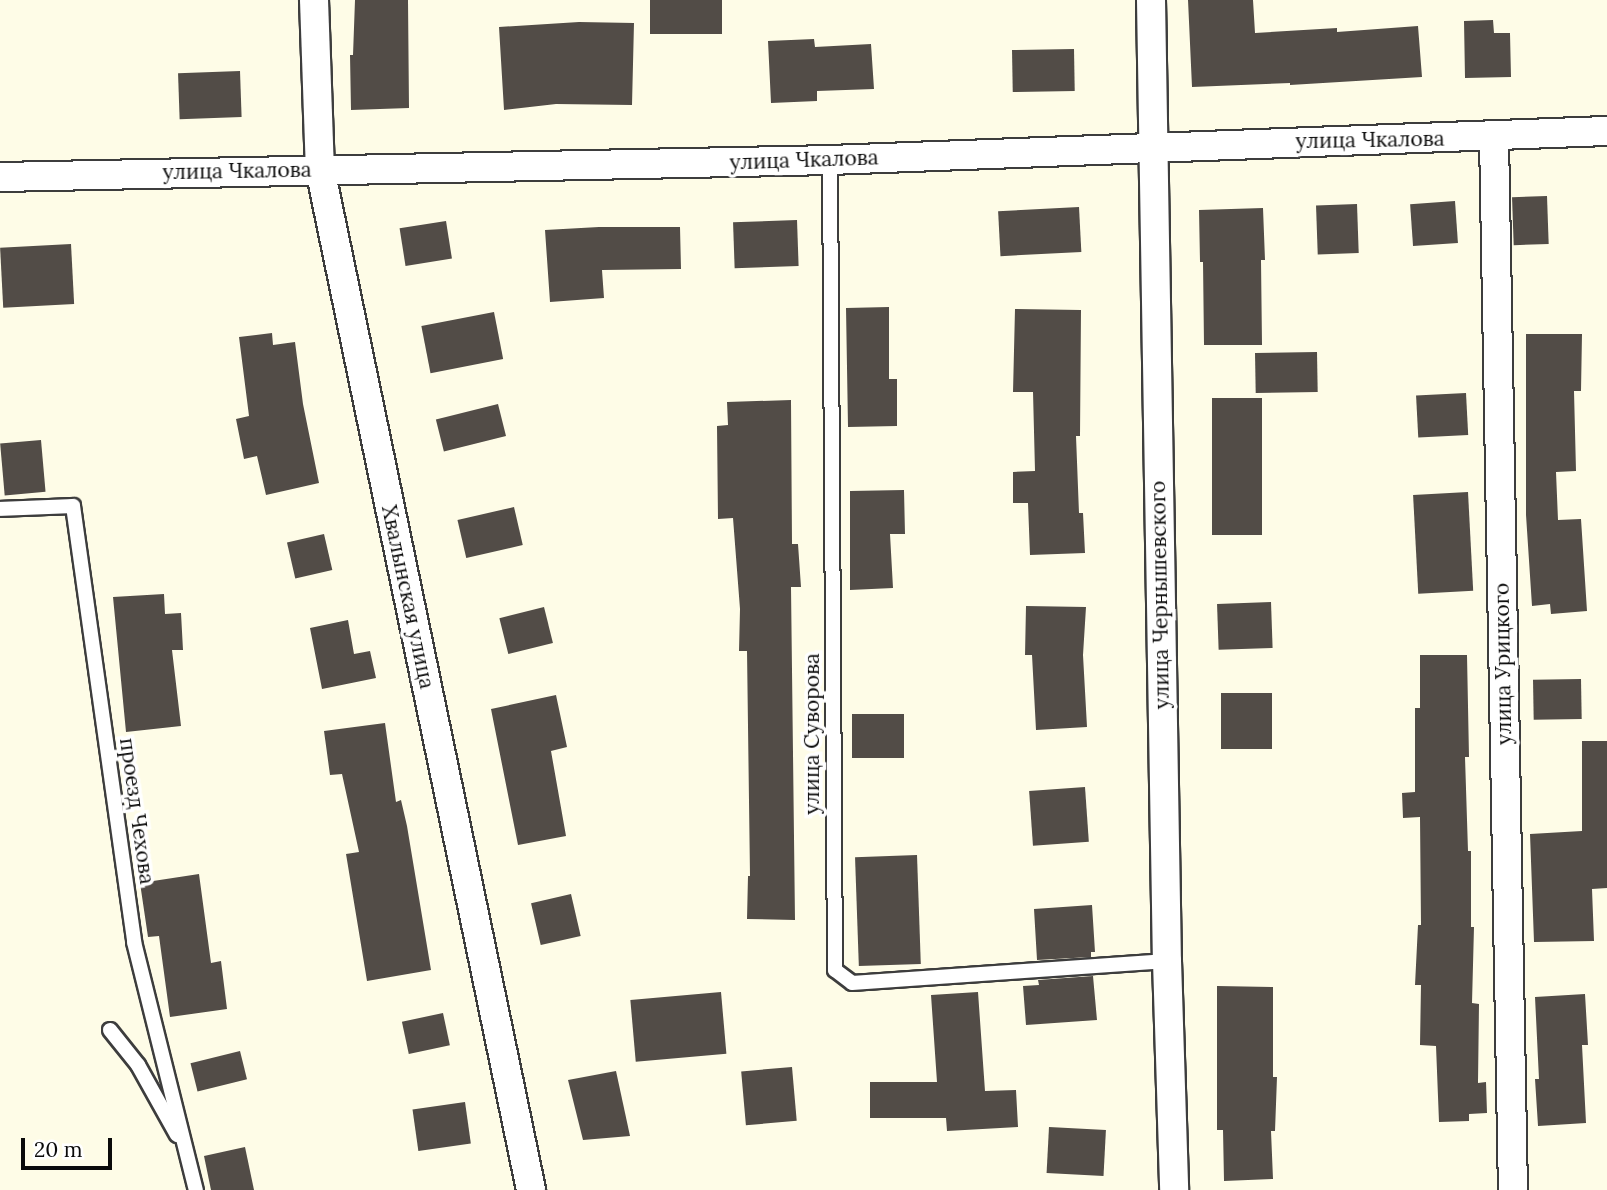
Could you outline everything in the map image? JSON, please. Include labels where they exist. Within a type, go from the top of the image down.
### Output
[{"type":"street","name":"Хвалынская улица","points":[[314,0],[320,169],[531,1190]]},
{"type":"street","name":"улица Чернышевского","points":[[1151,0],[1167,961],[1174,1190]]},
{"type":"street","name":"улица Чкалова","points":[[0,177],[830,160],[1607,131]]},
{"type":"street","name":"улица Урицкого","points":[[1494,137],[1513,1190]]},
{"type":"lane","name":"улица Суворова","points":[[830,160],[835,970],[852,983],[1167,961]]},
{"type":"lane","name":"проезд Чехова","points":[[0,509],[73,506],[134,942],[194,1183]]},
{"type":"lane","points":[[110,1030],[138,1065],[150,1091],[173,1127],[194,1183]]},
{"type":"building","points":[[355,0],[408,0],[409,108],[351,110],[350,55],[353,55]]},
{"type":"building","points":[[650,0],[722,0],[722,34],[650,34]]},
{"type":"building","points":[[1188,0],[1253,0],[1255,33],[1337,28],[1337,32],[1418,26],[1422,77],[1290,85],[1192,87]]},
{"type":"building","points":[[1493,20],[1494,33],[1510,33],[1511,77],[1465,78],[1464,21]]},
{"type":"building","points":[[579,22],[634,23],[632,105],[556,104],[504,110],[499,27]]},
{"type":"building","points":[[814,39],[815,47],[871,44],[874,89],[817,91],[817,101],[771,103],[768,41]]},
{"type":"building","points":[[1074,49],[1075,91],[1013,92],[1012,50]]},
{"type":"building","points":[[240,71],[242,117],[180,119],[178,73]]},
{"type":"building","points":[[1547,196],[1549,244],[1514,245],[1512,197]]},
{"type":"building","points":[[1455,201],[1458,243],[1413,246],[1410,204]]},
{"type":"building","points":[[1357,204],[1359,253],[1318,254],[1316,205]]},
{"type":"building","points":[[1079,207],[1081,252],[1000,256],[998,211]]},
{"type":"building","points":[[1263,208],[1265,260],[1261,260],[1262,345],[1204,345],[1199,210]]},
{"type":"building","points":[[797,220],[799,266],[735,268],[733,222]]},
{"type":"building","points":[[446,221],[452,259],[406,266],[400,228]]},
{"type":"building","points":[[680,227],[681,269],[602,270],[604,298],[550,302],[545,230]]},
{"type":"building","points":[[71,244],[74,304],[3,308],[0,248]]},
{"type":"building","points":[[889,307],[889,379],[897,379],[897,426],[848,427],[846,308]]},
{"type":"building","points":[[1015,309],[1081,310],[1080,436],[1076,436],[1079,513],[1083,513],[1085,553],[1030,555],[1028,503],[1013,503],[1013,472],[1035,471],[1033,392],[1013,392]]},
{"type":"building","points":[[494,312],[503,359],[431,373],[421,326]]},
{"type":"building","points":[[272,333],[273,345],[295,342],[303,404],[319,483],[266,495],[257,456],[244,459],[236,419],[249,416],[239,337]]},
{"type":"building","points":[[1526,334],[1582,334],[1581,391],[1574,391],[1576,471],[1556,472],[1558,520],[1581,519],[1587,611],[1551,614],[1550,604],[1532,606],[1526,515]]},
{"type":"building","points":[[1317,352],[1318,392],[1256,393],[1255,353]]},
{"type":"building","points":[[1466,393],[1468,435],[1418,438],[1416,396]]},
{"type":"building","points":[[1212,398],[1262,398],[1262,535],[1212,535]]},
{"type":"building","points":[[791,400],[792,544],[798,544],[801,587],[791,587],[795,920],[747,919],[750,876],[747,651],[739,651],[740,609],[733,518],[718,519],[717,426],[728,425],[727,402]]},
{"type":"building","points":[[498,404],[506,436],[444,452],[436,419]]},
{"type":"building","points":[[41,440],[46,492],[5,495],[0,444]]},
{"type":"building","points":[[904,490],[905,534],[890,534],[893,588],[850,590],[850,491]]},
{"type":"building","points":[[1468,492],[1473,591],[1418,594],[1413,495]]},
{"type":"building","points":[[514,507],[523,545],[466,558],[457,520]]},
{"type":"building","points":[[324,534],[332,570],[295,579],[287,543]]},
{"type":"building","points":[[164,594],[165,614],[181,613],[183,650],[172,650],[181,726],[126,732],[113,597]]},
{"type":"building","points":[[1271,602],[1273,648],[1219,650],[1217,604]]},
{"type":"building","points":[[1026,606],[1086,607],[1083,655],[1087,727],[1036,730],[1032,655],[1025,655]]},
{"type":"building","points":[[544,607],[553,643],[508,654],[499,618]]},
{"type":"building","points":[[348,620],[354,654],[370,651],[376,678],[322,689],[310,628]]},
{"type":"building","points":[[1420,655],[1467,655],[1469,757],[1465,757],[1468,851],[1471,851],[1471,927],[1474,927],[1472,1003],[1479,1004],[1478,1083],[1486,1082],[1487,1113],[1469,1114],[1469,1121],[1439,1122],[1436,1046],[1420,1045],[1421,985],[1415,985],[1418,925],[1421,925],[1420,817],[1403,818],[1402,793],[1415,792],[1415,708],[1420,708]]},
{"type":"building","points":[[1581,679],[1582,719],[1534,720],[1533,680]]},
{"type":"building","points":[[1221,693],[1272,693],[1272,749],[1221,749]]},
{"type":"building","points":[[556,695],[567,747],[551,751],[566,836],[518,845],[491,709]]},
{"type":"building","points":[[852,714],[904,714],[904,758],[852,758]]},
{"type":"building","points":[[385,723],[396,802],[401,800],[407,826],[431,970],[367,981],[346,854],[359,852],[342,774],[330,775],[324,731]]},
{"type":"building","points":[[1582,741],[1607,741],[1607,888],[1592,889],[1594,941],[1534,942],[1530,834],[1582,831]]},
{"type":"building","points":[[1085,787],[1089,842],[1033,846],[1029,791]]},
{"type":"building","points":[[917,855],[921,964],[859,966],[855,857]]},
{"type":"building","points":[[199,874],[211,963],[221,961],[227,1009],[170,1017],[159,936],[148,937],[140,883]]},
{"type":"building","points":[[571,894],[581,936],[541,945],[531,903]]},
{"type":"building","points":[[1092,905],[1095,952],[1091,952],[1091,957],[1037,960],[1034,909]]},
{"type":"building","points":[[1093,976],[1097,1020],[1026,1025],[1023,986],[1039,985],[1038,980]]},
{"type":"building","points":[[1217,986],[1273,987],[1273,1077],[1277,1077],[1275,1131],[1271,1131],[1273,1179],[1224,1181],[1223,1130],[1217,1130]]},
{"type":"building","points":[[721,992],[726,1054],[636,1062],[630,1000]]},
{"type":"building","points":[[978,992],[985,1091],[1016,1090],[1018,1127],[947,1131],[946,1118],[870,1118],[870,1082],[937,1082],[931,995]]},
{"type":"building","points":[[1585,994],[1588,1045],[1582,1045],[1586,1123],[1538,1126],[1535,997]]},
{"type":"building","points":[[443,1013],[450,1045],[409,1054],[402,1022]]},
{"type":"building","points":[[240,1051],[247,1079],[198,1091],[191,1063]]},
{"type":"building","points":[[792,1067],[797,1121],[746,1125],[741,1071]]},
{"type":"building","points":[[616,1071],[630,1136],[583,1140],[568,1080]]},
{"type":"building","points":[[465,1102],[471,1144],[418,1151],[413,1109]]},
{"type":"building","points":[[1049,1127],[1106,1130],[1104,1176],[1047,1173]]},
{"type":"building","points":[[245,1147],[254,1190],[211,1190],[204,1156]]}]
